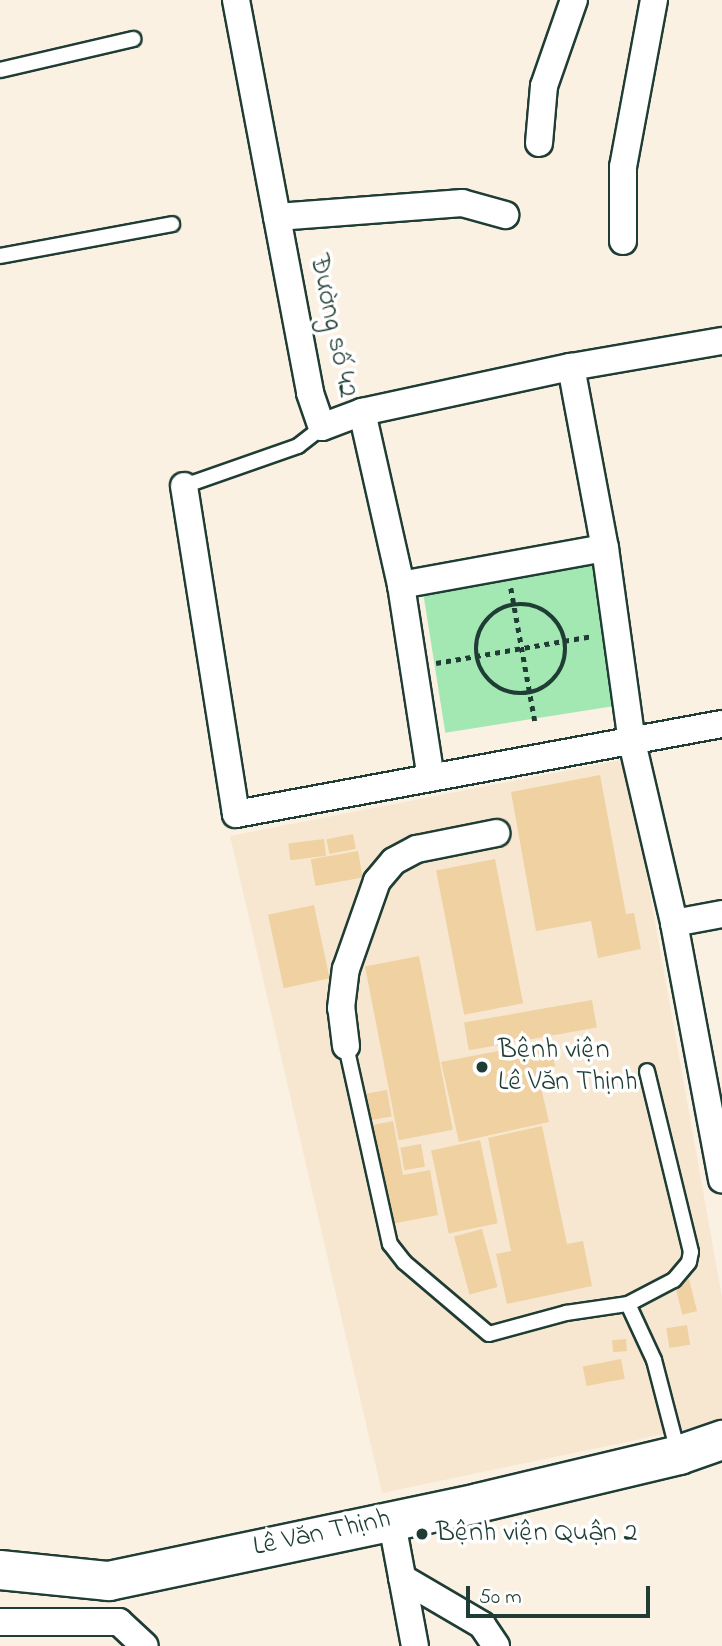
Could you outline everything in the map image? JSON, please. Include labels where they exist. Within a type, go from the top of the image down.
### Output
[{"type":"street","name":"Đường số 42","points":[[236,0],[310,393],[322,427],[362,412],[571,367],[722,341]]},
{"type":"street","points":[[539,143],[544,86],[574,0]]},
{"type":"street","points":[[623,241],[623,167],[654,0]]},
{"type":"street","points":[[277,217],[462,204],[505,215]]},
{"type":"street","points":[[571,367],[605,548],[632,742],[674,923],[712,1065],[722,1180]]},
{"type":"street","points":[[362,412],[401,585],[431,778]]},
{"type":"street","points":[[184,485],[236,814],[722,724]]},
{"type":"street","points":[[401,585],[605,548]]},
{"type":"street","points":[[346,1046],[341,1008],[346,969],[377,881],[394,861],[417,849],[496,833]]},
{"type":"street","points":[[674,923],[722,915]]},
{"type":"street","name":"Lê Văn Thịnh","points":[[0,1570],[109,1581],[391,1518],[478,1503],[679,1455],[722,1440]]},
{"type":"street","points":[[391,1518],[415,1646]]},
{"type":"street","points":[[402,1578],[482,1625],[496,1646]]},
{"type":"street","points":[[0,1622],[119,1622],[145,1646]]},
{"type":"lane","points":[[0,69],[133,39]]},
{"type":"lane","points":[[0,256],[172,224]]},
{"type":"lane","points":[[184,485],[298,446],[322,427]]},
{"type":"lane","points":[[346,1046],[390,1244],[404,1262],[489,1334],[566,1313],[628,1304],[674,1280],[689,1262],[691,1252],[647,1071]]},
{"type":"lane","points":[[628,1304],[654,1360],[679,1455]]},
{"type":"path","points":[[509,577],[535,721]]},
{"type":"path","points":[[514,605],[541,609],[552,617],[565,641],[561,668],[543,688],[530,693],[516,694],[490,682],[476,656],[481,628],[501,609],[514,605]]},
{"type":"path","points":[[435,663],[597,635]]},
{"type":"shaded area","name":"Bệnh viện Lê Văn Thịnh","points":[[626,759],[722,1297],[722,1422],[382,1493],[230,836]]},
{"type":"green space","points":[[596,559],[619,705],[445,733],[422,587]]},
{"type":"building","points":[[600,775],[626,914],[634,913],[641,949],[598,958],[591,921],[536,931],[511,792]]},
{"type":"building","points":[[353,834],[356,849],[329,854],[326,839]]},
{"type":"building","points":[[324,839],[326,856],[290,860],[288,843]]},
{"type":"building","points":[[358,851],[363,878],[315,886],[311,859]]},
{"type":"building","points":[[495,859],[523,1003],[464,1015],[436,870]]},
{"type":"building","points":[[314,905],[330,978],[284,988],[268,915]]},
{"type":"building","points":[[419,956],[453,1130],[399,1140],[365,966]]},
{"type":"building","points":[[592,1000],[597,1028],[469,1050],[464,1023]]},
{"type":"building","points":[[550,1041],[555,1066],[537,1070],[549,1122],[459,1142],[441,1062]]},
{"type":"building","points":[[387,1090],[392,1117],[366,1121],[361,1095]]},
{"type":"building","points":[[393,1121],[403,1175],[430,1170],[438,1215],[386,1225],[367,1126]]},
{"type":"building","points":[[542,1126],[567,1244],[583,1241],[592,1286],[507,1304],[496,1254],[511,1251],[488,1138]]},
{"type":"building","points":[[480,1140],[498,1223],[449,1234],[431,1150]]},
{"type":"building","points":[[421,1144],[425,1167],[404,1170],[400,1148]]},
{"type":"building","points":[[482,1229],[498,1287],[470,1294],[454,1237]]},
{"type":"building","points":[[689,1279],[697,1311],[682,1315],[674,1283]]},
{"type":"building","points":[[687,1325],[690,1345],[669,1348],[666,1328]]},
{"type":"building","points":[[626,1339],[627,1351],[613,1352],[612,1340]]},
{"type":"building","points":[[621,1359],[625,1379],[587,1386],[583,1366]]},
{"type":"place","name":"Bệnh viện Lê Văn Thịnh","points":[[482,1067]]},
{"type":"place","name":"Bệnh viện Quận 2","points":[[422,1534]]}]
